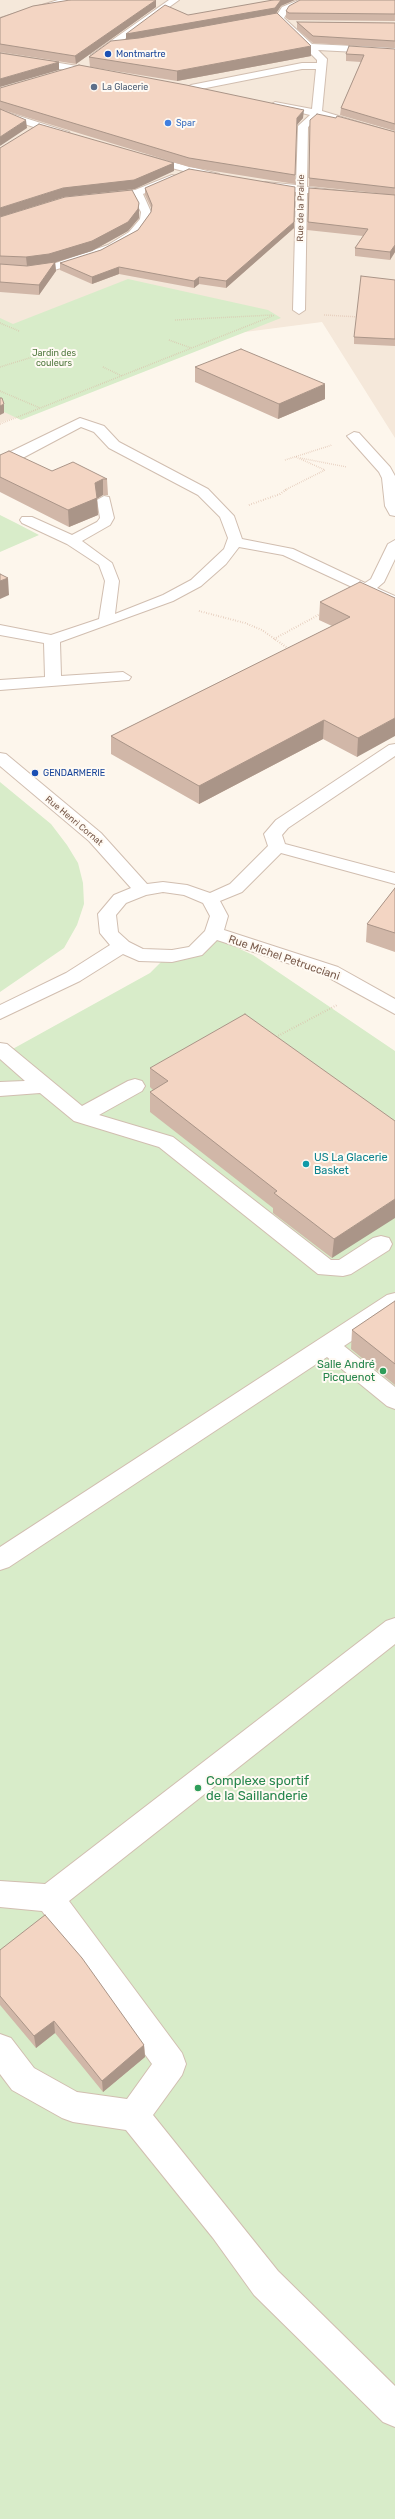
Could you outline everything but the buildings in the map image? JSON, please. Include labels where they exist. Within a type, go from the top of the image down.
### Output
[{"type":"street","points":[[0,21],[67,0]]},
{"type":"street","points":[[56,76],[78,68],[175,0]]},
{"type":"street","points":[[278,20],[285,9],[307,0]]},
{"type":"street","points":[[278,20],[302,24]]},
{"type":"street","points":[[278,20],[322,59],[317,113]]},
{"type":"street","points":[[109,47],[128,46]]},
{"type":"street","points":[[309,47],[395,51]]},
{"type":"street","points":[[0,56],[109,74]]},
{"type":"street","points":[[214,93],[188,87],[302,66],[322,66]]},
{"type":"street","points":[[264,102],[317,113],[395,136]]},
{"type":"street","points":[[0,113],[73,136]]},
{"type":"street","name":"Rue de la Prairie","points":[[299,310],[303,126],[317,113]]},
{"type":"street","points":[[27,135],[38,126]]},
{"type":"street","points":[[132,154],[188,171],[227,178]]},
{"type":"street","points":[[95,197],[137,193],[188,171]]},
{"type":"street","points":[[254,183],[302,190],[395,200]]},
{"type":"street","points":[[0,269],[26,271],[51,268],[96,254],[112,247],[133,234],[145,219],[146,212],[137,193]]},
{"type":"street","points":[[0,466],[15,455],[80,422],[99,429],[114,445],[191,484],[226,514],[233,528],[235,538],[231,550],[221,561],[196,583],[168,598],[106,622],[52,640],[0,630]]},
{"type":"street","points":[[354,436],[385,470],[389,478],[392,506],[395,512]]},
{"type":"street","points":[[72,541],[103,525],[107,518],[104,500]]},
{"type":"street","points":[[28,520],[72,541],[105,563],[111,572],[112,581],[106,622]]},
{"type":"street","points":[[233,542],[273,548],[288,552],[395,602]]},
{"type":"street","points":[[367,588],[376,582],[395,544]]},
{"type":"street","points":[[52,640],[53,680]]},
{"type":"street","points":[[0,685],[53,680],[123,677]]},
{"type":"street","points":[[277,847],[273,834],[282,824],[395,749]]},
{"type":"street","name":"Rue Henri Cornat","points":[[0,758],[95,837],[113,855],[142,890]]},
{"type":"street","points":[[277,847],[395,879]]},
{"type":"street","points":[[210,899],[236,888],[277,847]]},
{"type":"street","points":[[163,887],[187,890],[210,899],[219,916],[214,934],[195,951],[172,956],[139,955],[122,946],[110,933],[107,914],[120,899],[142,890],[163,887]]},
{"type":"street","name":"Rue Michel Petrucciani","points":[[214,934],[331,971],[368,990],[395,1008]]},
{"type":"street","points":[[0,1013],[73,977],[122,946]]},
{"type":"street","points":[[0,1049],[81,1116],[166,1142],[326,1268],[343,1268],[381,1244]]},
{"type":"street","points":[[0,1090],[44,1086]]},
{"type":"street","points":[[81,1116],[135,1086]]},
{"type":"street","points":[[0,1560],[395,1301]]},
{"type":"street","points":[[328,1345],[395,1400]]},
{"type":"street","points":[[0,1894],[50,1898],[395,1629]]},
{"type":"street","points":[[50,1898],[171,2064],[134,2116]]},
{"type":"street","points":[[0,2049],[23,2079],[73,2107],[134,2116],[224,2227],[266,2283],[395,2410]]},
{"type":"path","points":[[299,310],[312,314],[366,317]]},
{"type":"path","points":[[0,424],[275,315],[175,320]]},
{"type":"path","points":[[0,323],[19,331]]},
{"type":"path","points":[[169,340],[191,348]]},
{"type":"path","points":[[0,368],[52,351]]},
{"type":"path","points":[[103,367],[123,376]]},
{"type":"path","points":[[0,391],[40,408]]},
{"type":"path","points":[[285,460],[354,436]]},
{"type":"path","points":[[296,457],[348,467],[385,470]]},
{"type":"path","points":[[226,514],[280,494],[291,485],[325,470],[296,457]]},
{"type":"path","points":[[274,639],[367,588]]},
{"type":"path","points":[[276,1044],[270,1040],[368,990]]},
{"type":"shaded area","points":[[0,0],[395,0],[395,438],[322,322],[199,338],[41,408],[0,423]]},
{"type":"green space","name":"Jardin des couleurs","points":[[128,279],[268,310],[281,318],[21,420],[0,410],[0,318],[13,324]]},
{"type":"green space","points":[[0,515],[14,522],[39,535],[0,552]]},
{"type":"green space","points":[[0,782],[51,824],[67,845],[78,863],[83,883],[84,904],[77,925],[64,948],[0,992]]},
{"type":"green space","name":"Complexe sportif de la Saillanderie","points":[[220,940],[253,955],[395,1051],[395,2519],[0,2519],[0,1056],[150,973],[165,958],[180,949],[202,942]]},
{"type":"place","name":"Montmartre","points":[[108,54]]},
{"type":"place","name":"La Glacerie","points":[[94,87]]},
{"type":"place","name":"Spar","points":[[168,123]]},
{"type":"place","name":"GENDARMERIE","points":[[35,773]]},
{"type":"place","name":"US La Glacerie Basket","points":[[306,1164]]},
{"type":"place","name":"Salle André Picquenot","points":[[383,1371]]},
{"type":"place","name":"Complexe sportif de la Saillanderie","points":[[198,1788]]}]
